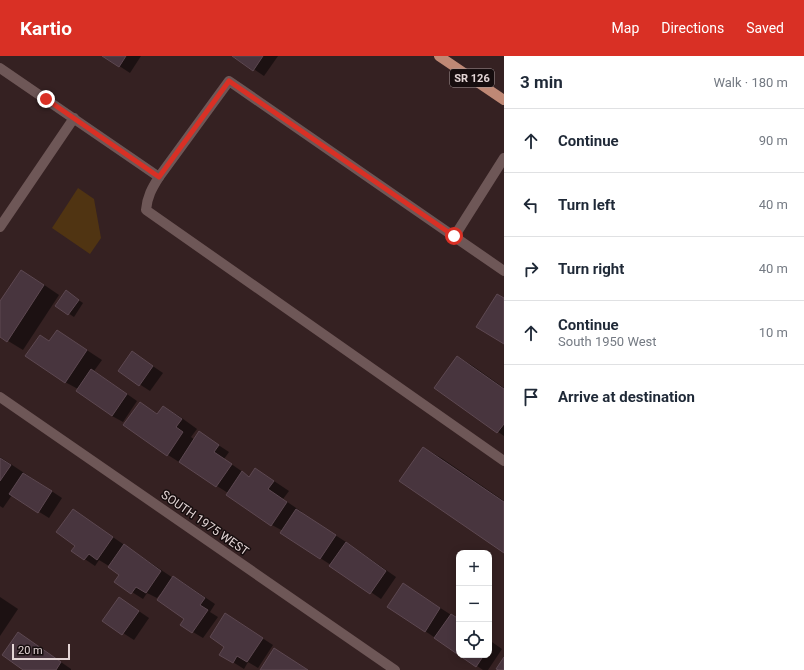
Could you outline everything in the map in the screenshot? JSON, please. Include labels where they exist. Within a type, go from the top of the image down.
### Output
[{"type":"main road","name":"SR 126","points":[[439,56],[504,100]]},
{"type":"street","points":[[0,68],[159,177]]},
{"type":"street","points":[[504,271],[229,81],[159,177],[146,202],[146,210],[504,461]]},
{"type":"street","points":[[0,228],[74,118]]},
{"type":"street","points":[[454,236],[504,158]]},
{"type":"street","name":"SOUTH 1975 WEST","points":[[0,397],[395,670]]},
{"type":"shaded area","points":[[78,188],[94,199],[101,238],[90,254],[52,228]]},
{"type":"building","points":[[102,56],[126,56],[119,67]]},
{"type":"building","points":[[232,56],[263,56],[253,71]]},
{"type":"building","points":[[21,270],[44,285],[7,342],[0,337],[0,301]]},
{"type":"building","points":[[66,290],[79,300],[68,315],[55,306]]},
{"type":"building","points":[[497,294],[504,298],[504,344],[476,327]]},
{"type":"building","points":[[57,330],[87,350],[65,383],[25,356],[40,335],[49,341]]},
{"type":"building","points":[[132,351],[153,366],[139,386],[118,371]]},
{"type":"building","points":[[457,356],[504,389],[504,424],[497,433],[434,388]]},
{"type":"building","points":[[91,369],[127,394],[112,416],[76,391]]},
{"type":"building","points":[[140,402],[157,414],[163,406],[182,419],[176,427],[183,432],[167,456],[123,425]]},
{"type":"building","points":[[199,431],[219,445],[214,452],[232,464],[216,487],[179,462]]},
{"type":"building","points":[[423,447],[504,502],[504,553],[399,481]]},
{"type":"building","points":[[0,458],[11,465],[0,481]]},
{"type":"building","points":[[255,468],[274,481],[268,489],[287,502],[271,526],[226,495],[242,471],[249,477]]},
{"type":"building","points":[[23,473],[52,491],[38,513],[9,494]]},
{"type":"building","points":[[73,509],[113,537],[97,560],[89,554],[84,560],[71,551],[75,546],[56,532]]},
{"type":"building","points":[[296,509],[336,535],[320,559],[280,533]]},
{"type":"building","points":[[346,542],[386,571],[370,594],[329,566]]},
{"type":"building","points":[[124,544],[161,571],[146,593],[136,587],[131,594],[114,582],[119,575],[108,567]]},
{"type":"building","points":[[173,576],[205,598],[200,605],[208,610],[192,633],[180,625],[184,619],[157,600]]},
{"type":"building","points":[[403,583],[440,608],[425,632],[387,607]]},
{"type":"building","points":[[119,597],[139,611],[122,635],[102,621]]},
{"type":"building","points":[[225,613],[263,638],[247,662],[237,656],[233,663],[219,655],[224,647],[210,637]]},
{"type":"building","points":[[451,614],[456,617],[456,653],[434,638]]},
{"type":"building","points":[[18,632],[61,662],[56,670],[23,670],[2,655]]},
{"type":"building","points":[[274,648],[308,670],[260,670]]},
{"type":"building","points":[[504,657],[504,670],[496,669]]},
{"type":"building","points":[[463,658],[482,658],[476,667]]},
{"type":"route","points":[[46,99],[159,177],[229,81],[454,236]]}]
